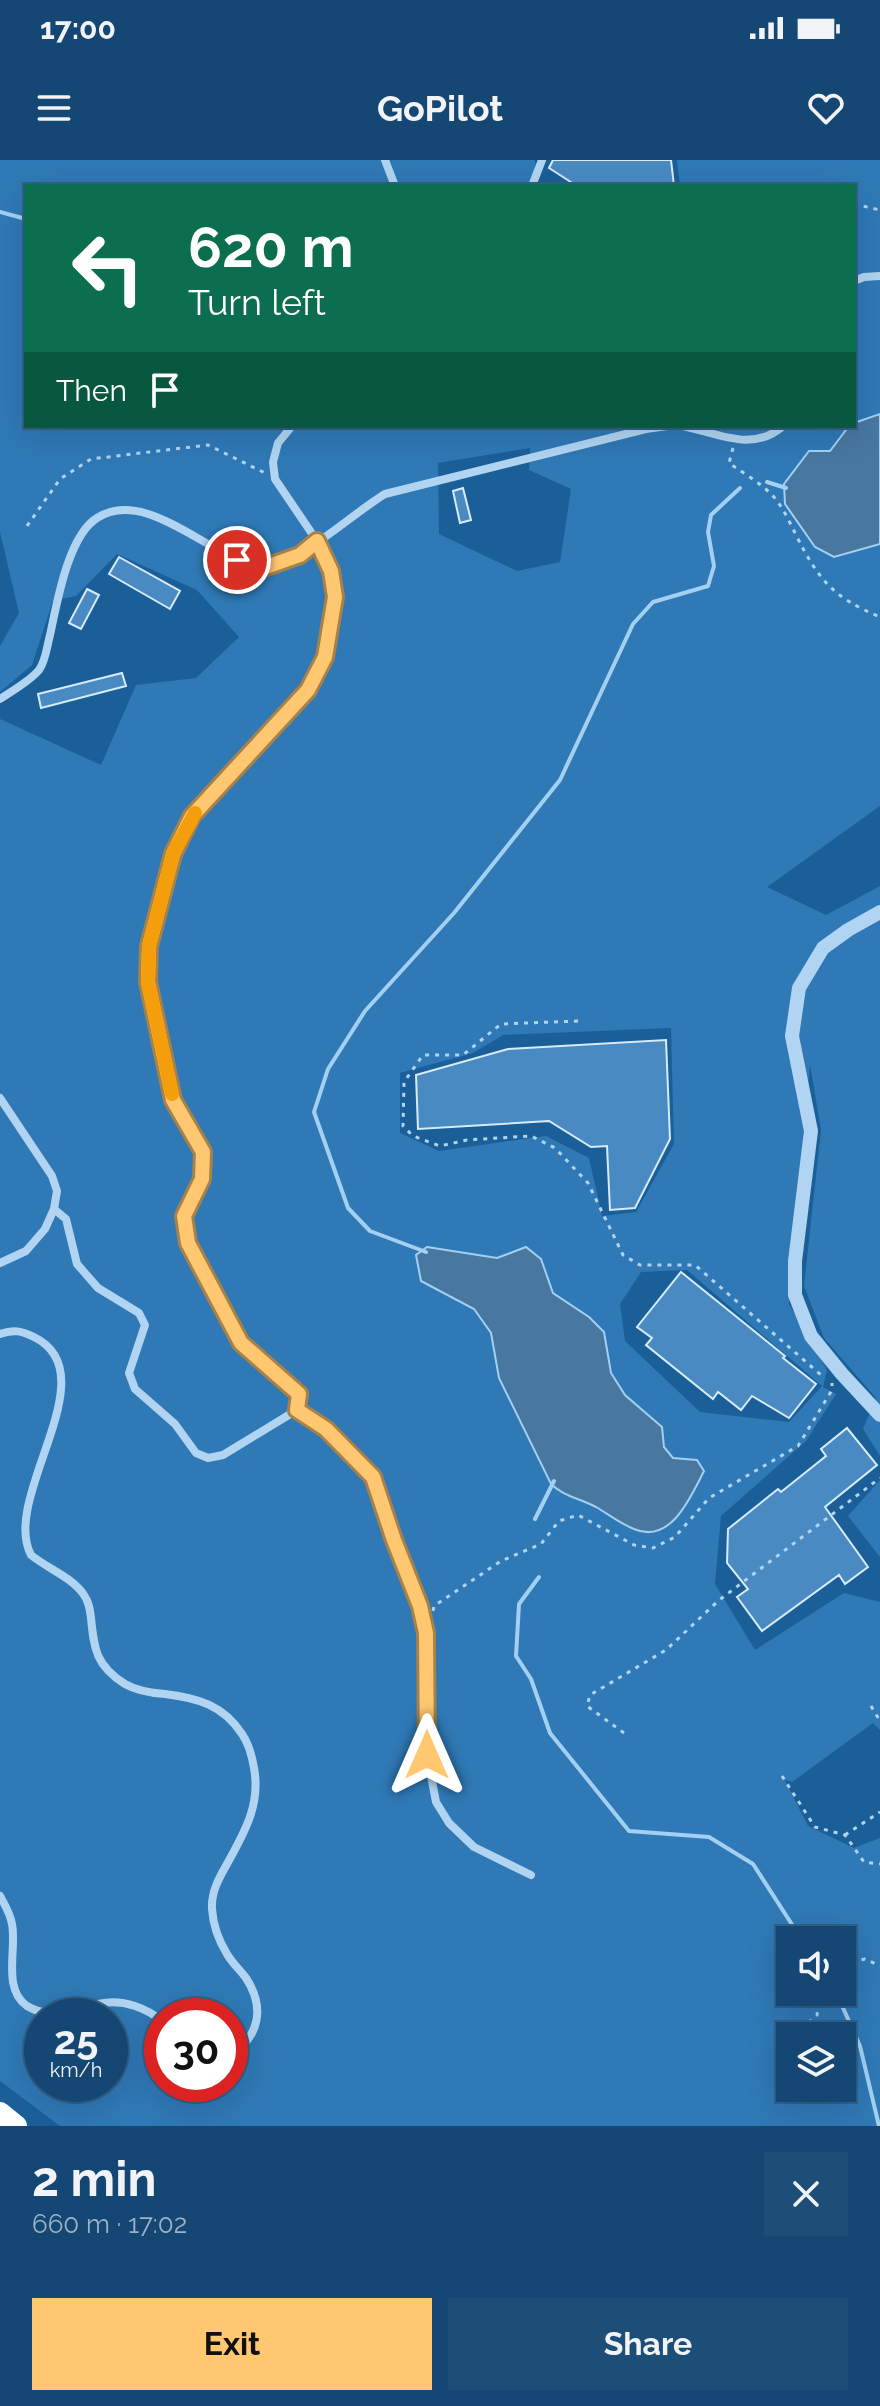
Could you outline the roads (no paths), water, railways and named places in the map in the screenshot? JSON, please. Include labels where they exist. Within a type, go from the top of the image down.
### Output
[{"type":"highway","points":[[0,2113],[16,2126]]},
{"type":"street","points":[[385,160],[394,184]]},
{"type":"street","points":[[533,184],[542,160]]},
{"type":"street","points":[[856,280],[880,276]]},
{"type":"street","points":[[290,428],[278,443],[273,462],[275,479],[317,541],[331,571],[335,597],[325,657],[308,690],[192,816],[173,854],[149,946],[148,982],[173,1100],[203,1152],[202,1179],[184,1216],[188,1243],[241,1343],[299,1394],[297,1410]]},
{"type":"street","points":[[0,699],[38,670],[45,656],[65,570],[78,540],[95,518],[118,509],[150,513],[237,560],[266,567],[300,555],[385,494],[653,428]]},
{"type":"street","points":[[690,428],[734,440],[755,441],[781,428]]},
{"type":"street","points":[[880,912],[823,948],[799,988],[792,1036],[811,1131],[795,1261],[795,1295],[811,1336],[880,1415]]},
{"type":"street","points":[[0,1098],[52,1176],[57,1191],[54,1209],[45,1229],[26,1251],[0,1263]]},
{"type":"street","points":[[54,1209],[66,1219],[77,1264],[98,1288],[139,1313],[145,1325],[129,1373],[135,1389],[175,1424],[196,1453],[208,1458],[223,1455],[297,1410]]},
{"type":"street","points":[[0,1334],[10,1330],[24,1332],[41,1340],[54,1352],[58,1367],[56,1388],[46,1415]]},
{"type":"street","points":[[297,1410],[326,1429],[373,1477],[420,1606],[426,1633],[427,1755],[436,1802],[449,1823],[474,1847],[531,1875]]},
{"type":"street","points":[[16,1533],[31,1555],[73,1583],[85,1595],[90,1608],[94,1648],[102,1665],[124,1684],[143,1692],[200,1700],[226,1714],[243,1735],[256,1778],[255,1803],[249,1825],[213,1893],[212,1911],[216,1932],[247,1980],[256,2001],[258,2018],[248,2040]]},
{"type":"street","points":[[0,1896],[13,1926],[13,1988],[24,2004],[39,2012],[69,2013],[104,2003],[124,2003],[144,2010]]},
{"type":"waterway","points":[[0,212],[24,218]]},
{"type":"waterway","points":[[767,482],[786,488]]},
{"type":"waterway","points":[[426,1252],[370,1231],[348,1208],[314,1112],[328,1069],[365,1011],[454,913],[560,780],[633,624],[653,602],[708,586],[714,566],[708,532],[711,515],[740,488]]},
{"type":"waterway","points":[[535,1519],[554,1481]]},
{"type":"waterway","points":[[539,1577],[519,1604],[516,1656],[531,1679],[550,1733],[629,1831],[709,1837],[753,1864],[793,1926]]},
{"type":"waterway","points":[[842,2006],[860,2046],[879,2126]]}]
